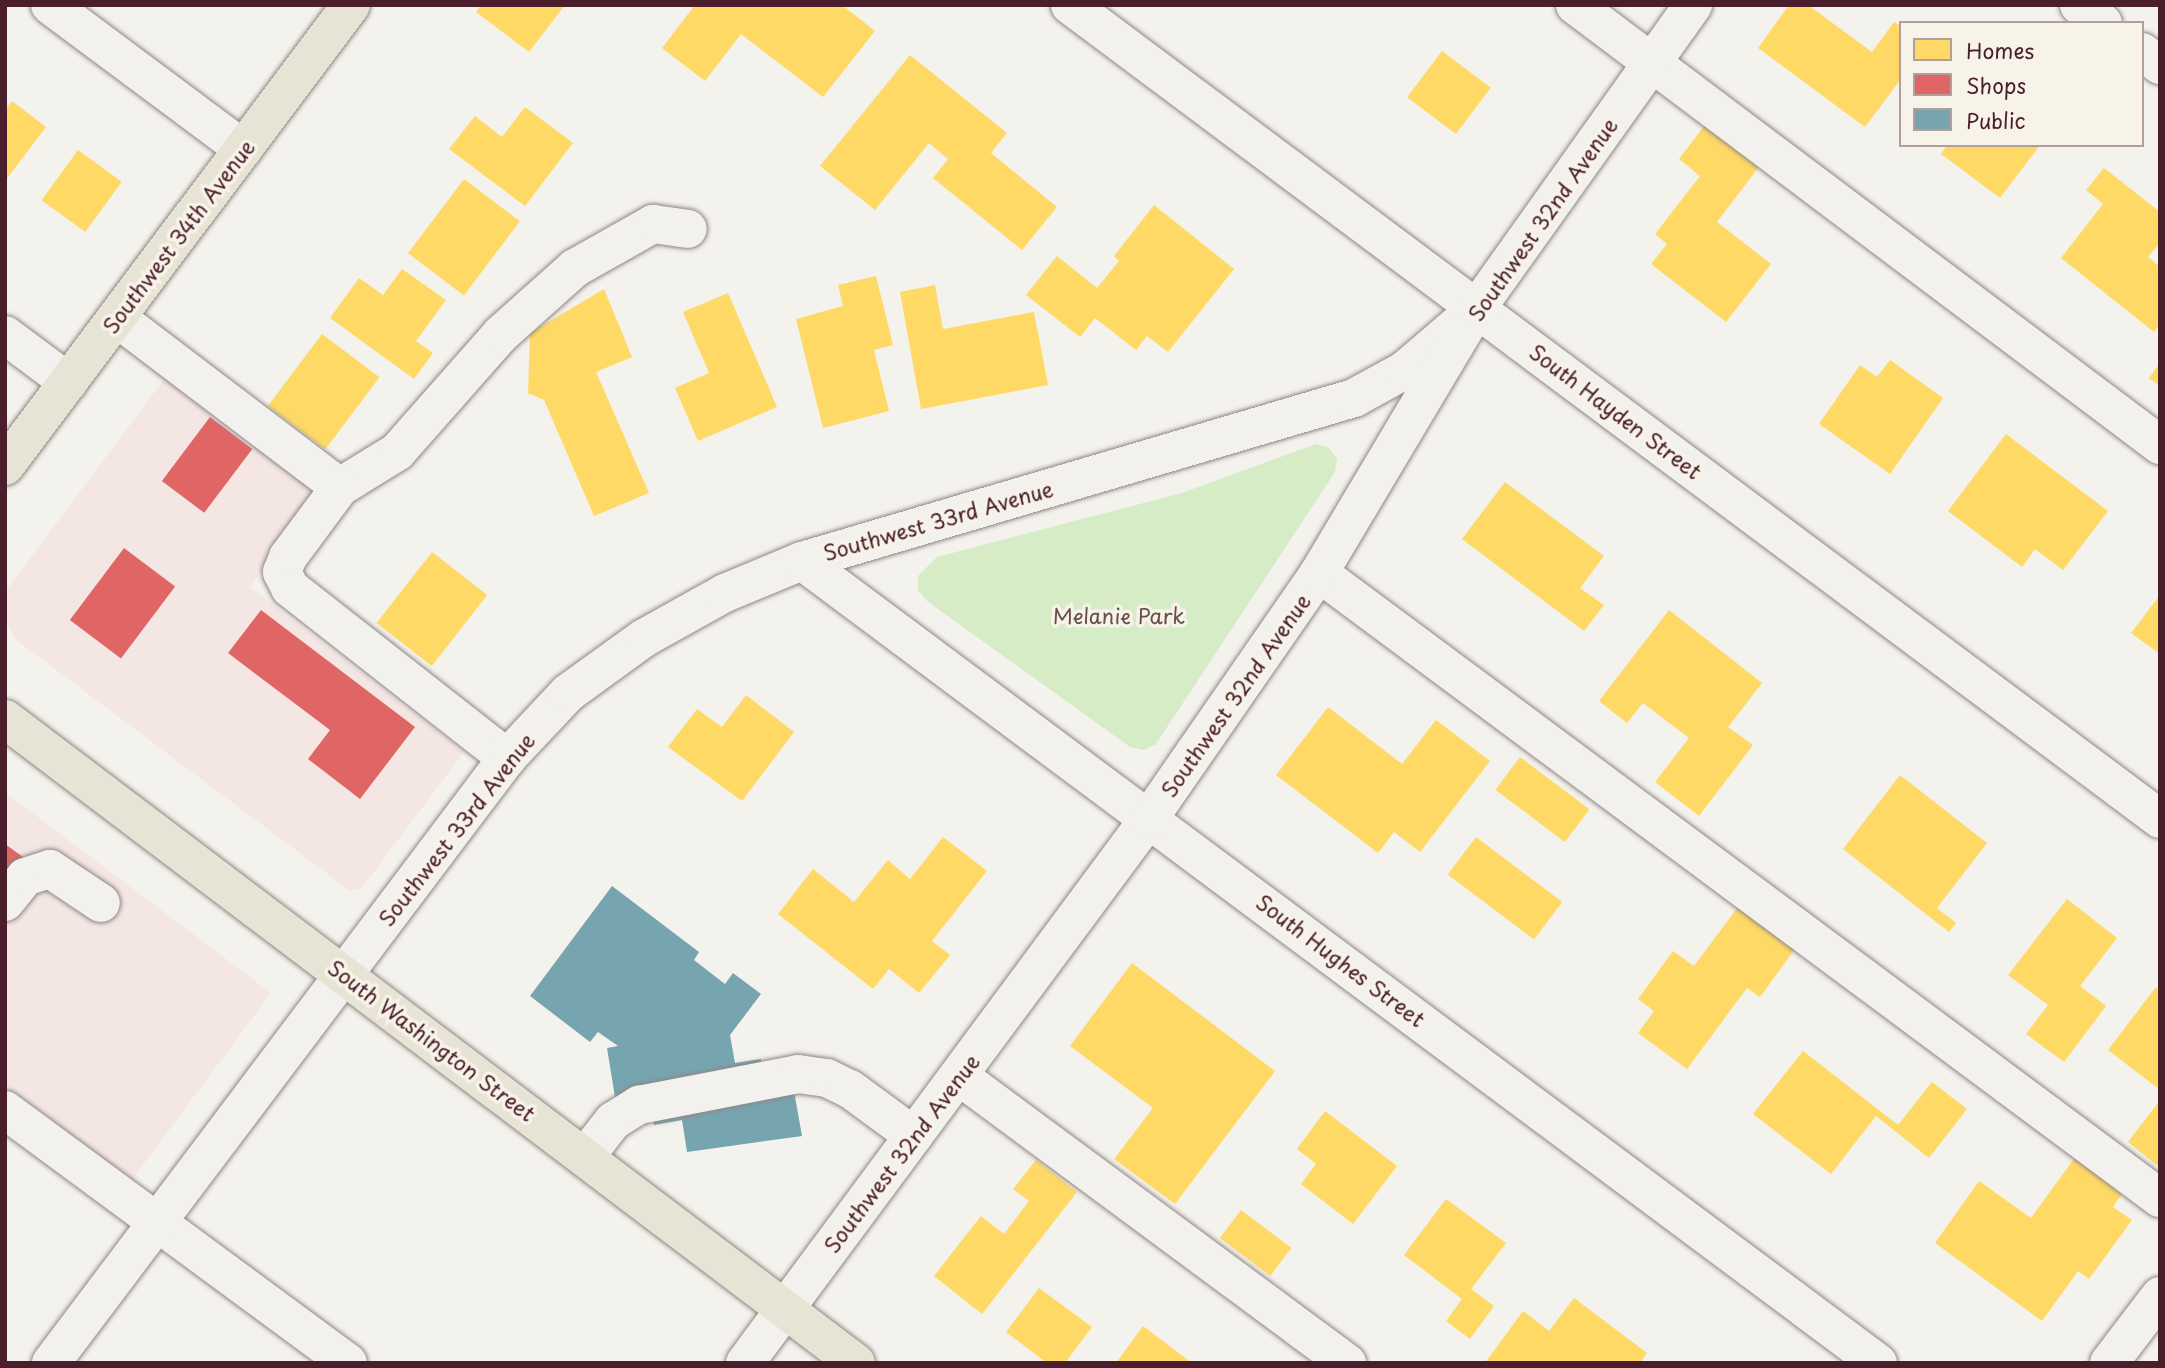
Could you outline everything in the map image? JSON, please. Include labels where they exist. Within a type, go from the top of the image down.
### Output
[{"type":"main road","name":"Southwest 34th Avenue","points":[[5,466],[351,5]]},
{"type":"main road","name":"South Washington Street","points":[[5,719],[856,1363]]},
{"type":"street","points":[[50,5],[243,149]]},
{"type":"street","name":"South Hayden Street","points":[[1070,5],[2160,819]]},
{"type":"street","points":[[1575,5],[2160,445]]},
{"type":"street","name":"Southwest 32nd Avenue","points":[[745,1363],[1150,817],[1319,573],[1477,308],[1693,5]]},
{"type":"street","points":[[2079,5],[2100,21]]},
{"type":"street","points":[[2144,53],[2160,65]]},
{"type":"street","points":[[507,758],[290,588],[282,572],[288,558],[340,487],[397,452],[500,335],[575,268],[653,224],[688,229]]},
{"type":"street","name":"Southwest 33rd Avenue","points":[[51,1363],[507,758],[568,693],[644,638],[725,593],[802,561],[1354,398],[1405,370],[1477,308]]},
{"type":"street","points":[[117,318],[340,487]]},
{"type":"street","points":[[5,335],[68,382]]},
{"type":"street","name":"South Hughes Street","points":[[802,561],[1150,817],[1878,1363]]},
{"type":"street","points":[[1319,573],[2160,1198]]},
{"type":"street","points":[[5,902],[25,877],[50,869],[101,903]]},
{"type":"street","points":[[585,1157],[613,1121],[639,1105],[798,1074],[827,1078],[850,1089],[914,1136]]},
{"type":"street","points":[[959,1076],[1347,1363]]},
{"type":"street","points":[[5,1110],[348,1363]]},
{"type":"street","points":[[2109,1363],[2160,1296]]},
{"type":"shaded area","points":[[171,370],[324,487],[250,587],[464,752],[361,889],[349,890],[15,639],[5,618],[5,592]]},
{"type":"shaded area","points":[[5,792],[271,993],[131,1181],[5,1087]]},
{"type":"green space","name":"Melanie Park","points":[[1316,444],[1329,448],[1337,459],[1335,472],[1156,744],[1144,750],[1130,747],[927,601],[918,590],[918,576],[937,557],[1182,493]]},
{"type":"building: Homes","points":[[481,5],[565,5],[529,52],[476,12]]},
{"type":"building: Homes","points":[[695,5],[842,5],[875,31],[823,97],[741,34],[705,81],[662,48]]},
{"type":"building: Homes","points":[[1789,5],[1808,5],[1872,52],[1894,22],[1899,25],[1899,82],[1865,127],[1758,48]]},
{"type":"building: Homes","points":[[1442,51],[1491,88],[1456,134],[1407,97]]},
{"type":"building: Homes","points":[[910,55],[1007,133],[991,153],[1057,207],[1022,250],[933,178],[948,159],[929,143],[875,210],[820,166]]},
{"type":"building: Homes","points":[[12,101],[46,127],[5,181],[5,110]]},
{"type":"building: Homes","points":[[525,107],[573,143],[525,206],[449,149],[475,116],[502,137]]},
{"type":"building: Homes","points":[[1711,117],[1765,159],[1717,222],[1771,264],[1726,322],[1651,264],[1667,244],[1655,234],[1700,176],[1679,159]]},
{"type":"building: Homes","points":[[1946,147],[2038,147],[2000,198],[1941,154]]},
{"type":"building: Homes","points":[[78,150],[122,182],[85,232],[42,200]]},
{"type":"building: Homes","points":[[2104,168],[2160,212],[2160,243],[2148,257],[2160,267],[2160,324],[2154,332],[2061,258],[2103,204],[2086,190]]},
{"type":"building: Homes","points":[[464,179],[520,221],[464,295],[408,253]]},
{"type":"building: Homes","points":[[1154,205],[1234,269],[1168,352],[1147,336],[1136,350],[1095,318],[1080,337],[1026,295],[1057,256],[1097,288],[1119,261],[1114,256]]},
{"type":"building: Homes","points":[[402,269],[446,300],[416,341],[433,353],[414,379],[330,318],[359,278],[383,295]]},
{"type":"building: Homes","points":[[876,276],[893,345],[874,350],[889,411],[823,428],[796,319],[843,306],[838,285]]},
{"type":"building: Homes","points":[[935,285],[943,329],[1034,312],[1048,385],[921,409],[900,292]]},
{"type":"building: Homes","points":[[604,289],[632,357],[596,372],[649,493],[594,516],[544,400],[528,393],[530,333]]},
{"type":"building: Homes","points":[[728,293],[777,407],[698,441],[675,388],[709,373],[683,312]]},
{"type":"building: Homes","points":[[322,334],[380,377],[325,449],[268,406]]},
{"type":"building: Homes","points":[[1890,360],[1943,398],[1890,474],[1819,424],[1860,365],[1877,377]]},
{"type":"building: Homes","points":[[2160,363],[2160,386],[2149,378]]},
{"type":"building: Homes","points":[[2006,434],[2108,511],[2063,570],[2035,549],[2022,567],[1948,511]]},
{"type":"building: Homes","points":[[1505,482],[1604,556],[1580,588],[1604,605],[1584,631],[1462,539]]},
{"type":"building: Homes","points":[[432,552],[487,595],[432,666],[377,623]]},
{"type":"building: Homes","points":[[2160,595],[2160,654],[2131,633]]},
{"type":"building: Homes","points":[[1669,610],[1762,683],[1728,727],[1753,745],[1699,816],[1655,782],[1689,738],[1643,703],[1627,723],[1599,701]]},
{"type":"building: Homes","points":[[746,695],[794,732],[742,801],[668,747],[697,709],[722,727]]},
{"type":"building: Homes","points":[[1328,707],[1402,764],[1436,720],[1490,761],[1420,852],[1394,832],[1378,853],[1276,775]]},
{"type":"building: Homes","points":[[1520,757],[1589,809],[1565,842],[1495,790]]},
{"type":"building: Homes","points":[[1900,775],[1987,843],[1937,908],[1956,923],[1949,932],[1843,849]]},
{"type":"building: Homes","points":[[943,837],[987,871],[932,941],[950,955],[919,993],[889,969],[873,989],[778,914],[813,869],[854,902],[888,860],[910,879]]},
{"type":"building: Homes","points":[[1476,837],[1562,902],[1534,940],[1448,875]]},
{"type":"building: Homes","points":[[2067,899],[2117,938],[2080,986],[2106,1006],[2064,1062],[2026,1034],[2048,1005],[2008,975]]},
{"type":"building: Homes","points":[[1738,907],[1795,949],[1760,997],[1747,988],[1687,1069],[1638,1033],[1654,1011],[1638,999],[1673,951],[1694,966]]},
{"type":"building: Homes","points":[[1132,963],[1275,1071],[1175,1204],[1114,1159],[1153,1108],[1070,1046]]},
{"type":"building: Homes","points":[[2156,987],[2160,990],[2160,1090],[2108,1050]]},
{"type":"building: Homes","points":[[1803,1051],[1898,1125],[1932,1082],[1967,1109],[1929,1158],[1876,1116],[1831,1174],[1753,1114]]},
{"type":"building: Homes","points":[[2160,1100],[2160,1164],[2158,1166],[2128,1142]]},
{"type":"building: Homes","points":[[1325,1111],[1397,1166],[1353,1224],[1301,1184],[1316,1164],[1297,1149]]},
{"type":"building: Homes","points":[[2076,1156],[2124,1191],[2113,1207],[2132,1220],[2089,1279],[2078,1271],[2042,1321],[1935,1243],[1979,1181],[2031,1218]]},
{"type":"building: Homes","points":[[1036,1160],[1077,1192],[982,1314],[934,1276],[981,1216],[1004,1234],[1029,1201],[1013,1189]]},
{"type":"building: Homes","points":[[1446,1199],[1506,1243],[1471,1289],[1494,1306],[1470,1339],[1446,1321],[1462,1299],[1404,1255]]},
{"type":"building: Homes","points":[[1241,1210],[1291,1248],[1270,1276],[1220,1238]]},
{"type":"building: Homes","points":[[1039,1288],[1092,1327],[1065,1363],[1047,1363],[1006,1332]]},
{"type":"building: Homes","points":[[1574,1298],[1647,1353],[1640,1363],[1485,1363],[1523,1311],[1549,1331]]},
{"type":"building: Homes","points":[[1143,1326],[1192,1363],[1116,1363]]},
{"type":"building: Shops","points":[[210,417],[252,449],[204,513],[162,481]]},
{"type":"building: Shops","points":[[124,548],[175,587],[121,658],[70,620]]},
{"type":"building: Shops","points":[[261,610],[415,727],[360,799],[308,759],[330,730],[228,653]]},
{"type":"building: Shops","points":[[5,844],[23,857],[5,880]]},
{"type":"building: Public","points":[[612,886],[699,952],[694,960],[725,984],[733,973],[761,994],[730,1035],[735,1063],[761,1059],[767,1095],[794,1091],[802,1136],[687,1152],[682,1120],[654,1125],[650,1091],[615,1097],[607,1048],[618,1046],[598,1032],[590,1042],[530,996]]}]
